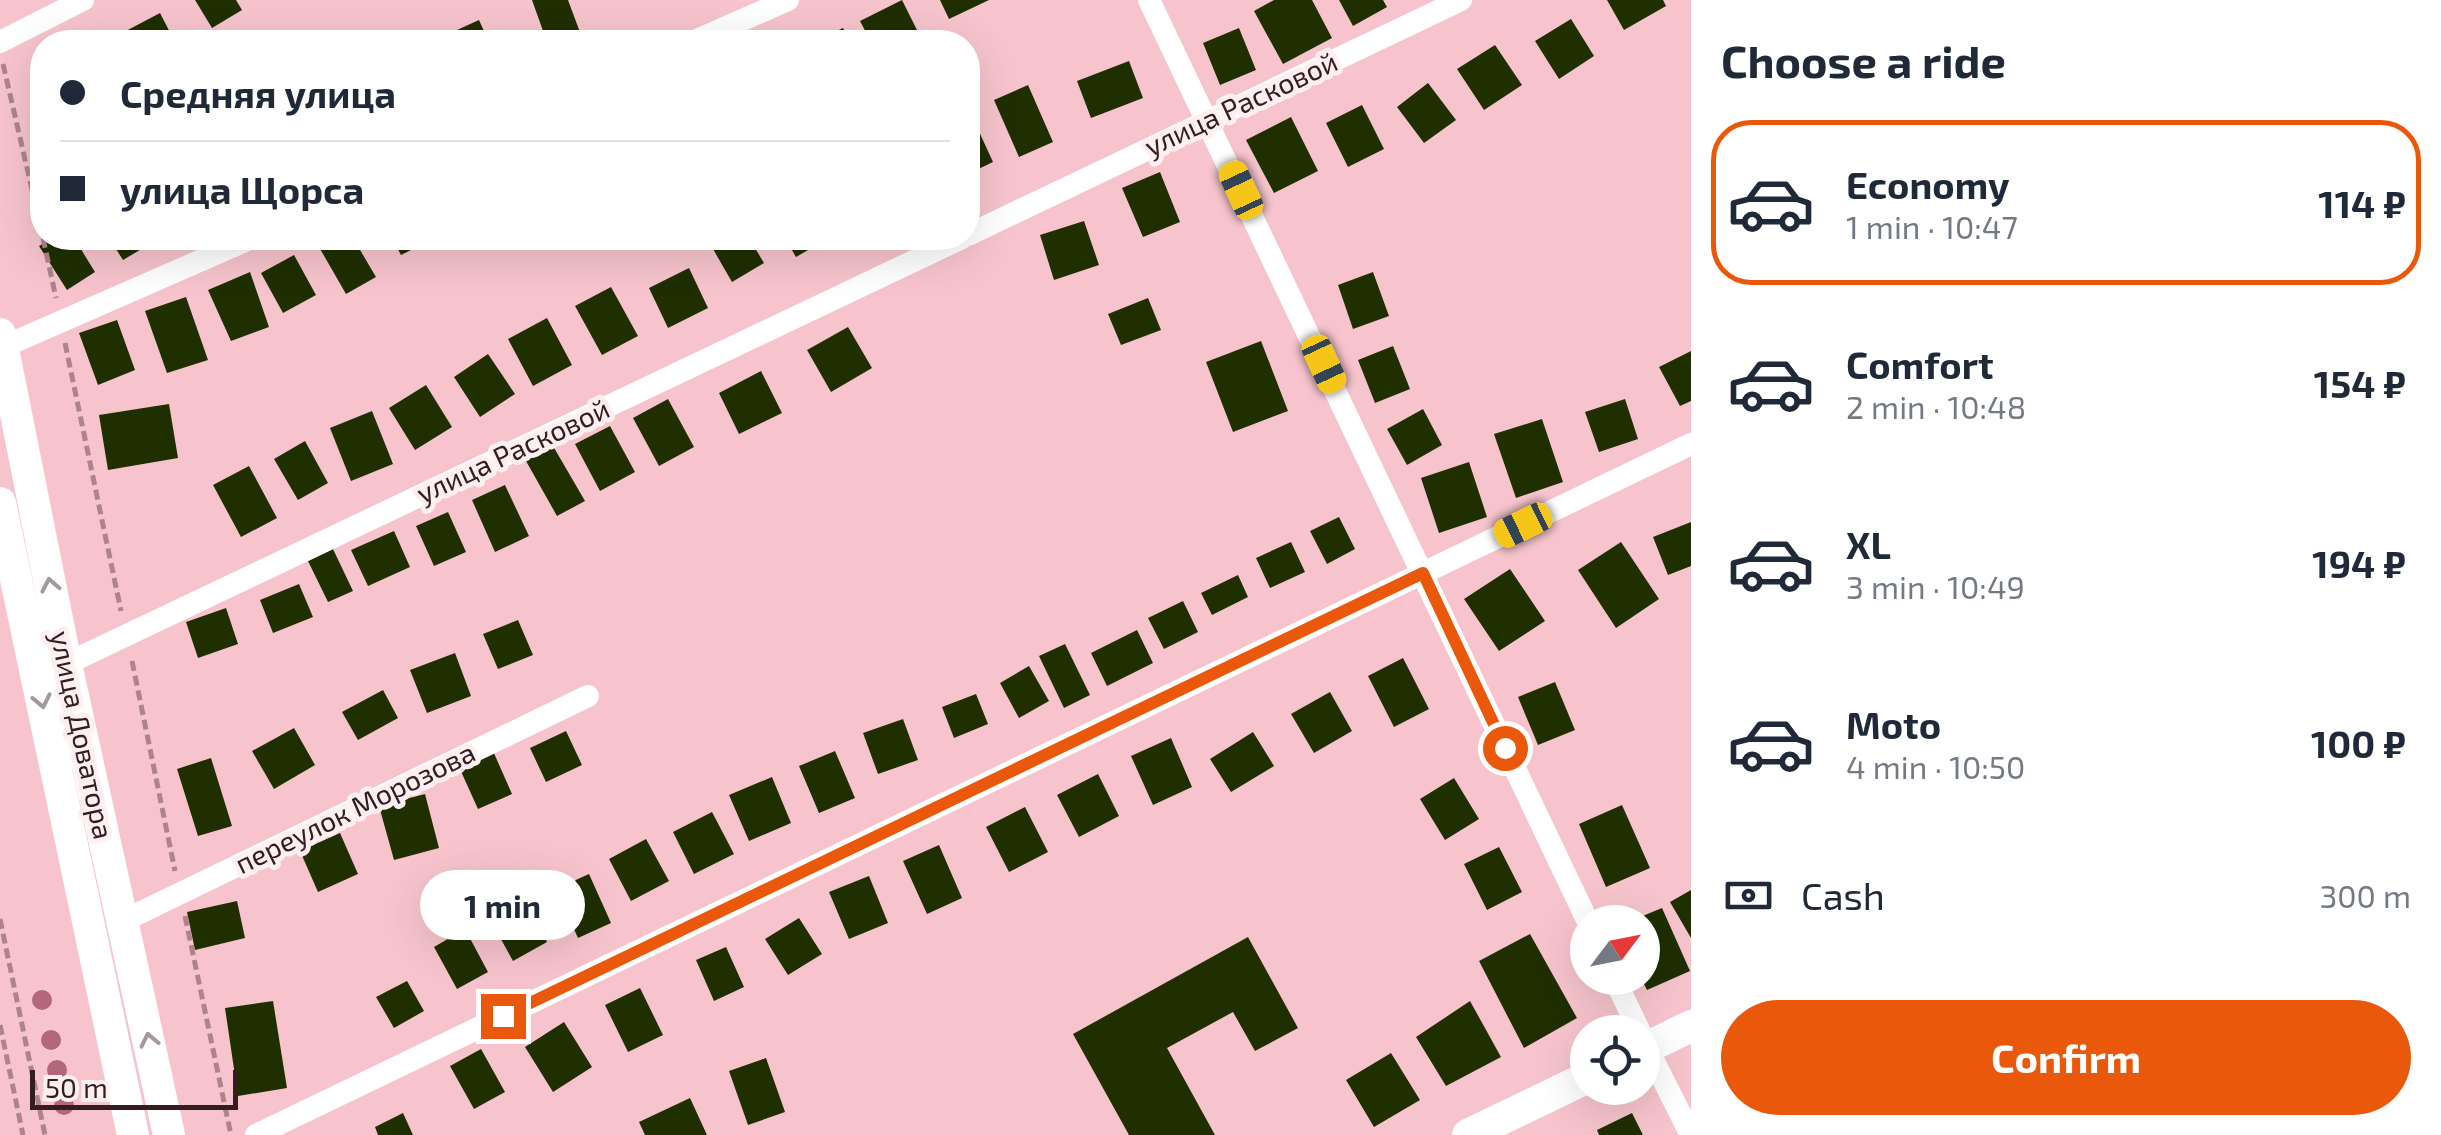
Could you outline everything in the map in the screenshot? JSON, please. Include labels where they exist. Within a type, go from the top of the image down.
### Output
[{"type":"main road","name":"улица Доватора","points":[[1,341],[66,664],[169,1135]]},
{"type":"main road","name":"улица Доватора","points":[[0,503],[133,1135]]},
{"type":"main road","points":[[1660,1036],[1691,1026]]},
{"type":"main road","points":[[1468,1135],[1570,1085]]},
{"type":"street","points":[[0,42],[83,0]]},
{"type":"street","points":[[719,30],[788,0]]},
{"type":"street","points":[[1149,0],[1580,905]]},
{"type":"street","name":"улица Расковой","points":[[980,228],[1461,0]]},
{"type":"street","points":[[1,341],[61,322],[225,250]]},
{"type":"street","name":"улица Расковой","points":[[66,664],[935,250]]},
{"type":"street","points":[[256,1135],[1691,444]]},
{"type":"street","name":"переулок Морозова","points":[[122,921],[588,696]]},
{"type":"street","points":[[1660,1075],[1691,1135]]},
{"type":"path","points":[[0,52],[30,180]]},
{"type":"path","points":[[46,250],[230,1135]]},
{"type":"path","points":[[0,919],[45,1135]]},
{"type":"path","points":[[0,1025],[23,1135]]},
{"type":"building","points":[[195,0],[236,0],[242,10],[212,28]]},
{"type":"building","points":[[532,0],[568,0],[579,30],[543,30]]},
{"type":"building","points":[[902,0],[917,30],[865,30],[860,21]]},
{"type":"building","points":[[940,0],[989,0],[949,19]]},
{"type":"building","points":[[1274,0],[1312,0],[1332,38],[1283,64],[1254,11]]},
{"type":"building","points":[[1339,0],[1383,0],[1387,7],[1353,26]]},
{"type":"building","points":[[1607,0],[1663,0],[1666,6],[1624,30]]},
{"type":"building","points":[[160,13],[169,30],[128,30]]},
{"type":"building","points":[[1571,19],[1594,56],[1559,79],[1535,41]]},
{"type":"building","points":[[479,20],[484,30],[457,30]]},
{"type":"building","points":[[1239,28],[1256,70],[1220,85],[1203,43]]},
{"type":"building","points":[[1495,45],[1522,85],[1484,110],[1457,69]]},
{"type":"building","points":[[1129,61],[1143,98],[1091,118],[1077,81]]},
{"type":"building","points":[[1428,83],[1456,120],[1424,143],[1397,107]]},
{"type":"building","points":[[1028,85],[1053,142],[1019,157],[994,100]]},
{"type":"building","points":[[1362,105],[1384,149],[1348,167],[1326,123]]},
{"type":"building","points":[[1291,117],[1318,171],[1274,193],[1246,140]]},
{"type":"building","points":[[980,134],[993,162],[980,168]]},
{"type":"building","points":[[1160,172],[1180,222],[1143,237],[1122,188]]},
{"type":"building","points":[[1084,221],[1099,265],[1054,280],[1040,235]]},
{"type":"building","points":[[42,250],[81,250],[95,272],[67,290]]},
{"type":"building","points":[[117,250],[140,250],[123,260]]},
{"type":"building","points":[[321,250],[360,250],[376,277],[346,294]]},
{"type":"building","points":[[714,250],[756,250],[764,263],[732,282]]},
{"type":"building","points":[[294,255],[316,295],[283,313],[261,273]]},
{"type":"building","points":[[689,268],[708,308],[668,328],[649,288]]},
{"type":"building","points":[[250,272],[269,327],[231,341],[208,290]]},
{"type":"building","points":[[1373,272],[1389,316],[1353,329],[1338,285]]},
{"type":"building","points":[[611,287],[638,336],[602,355],[575,306]]},
{"type":"building","points":[[186,297],[208,360],[167,373],[145,311]]},
{"type":"building","points":[[1148,298],[1161,330],[1121,345],[1108,314]]},
{"type":"building","points":[[547,318],[572,365],[533,386],[508,339]]},
{"type":"building","points":[[117,320],[135,370],[98,385],[79,333]]},
{"type":"building","points":[[848,327],[872,368],[831,392],[807,350]]},
{"type":"building","points":[[1261,341],[1288,411],[1233,432],[1206,362]]},
{"type":"building","points":[[1393,346],[1410,389],[1375,403],[1358,360]]},
{"type":"building","points":[[1691,351],[1691,401],[1680,406],[1659,367]]},
{"type":"building","points":[[488,354],[515,394],[480,417],[454,377]]},
{"type":"building","points":[[761,371],[782,413],[739,434],[719,393]]},
{"type":"building","points":[[426,385],[452,427],[415,450],[389,408]]},
{"type":"building","points":[[668,399],[694,447],[659,466],[633,418]]},
{"type":"building","points":[[1625,399],[1638,439],[1599,452],[1585,412]]},
{"type":"building","points":[[169,404],[178,458],[108,470],[99,415]]},
{"type":"building","points":[[1423,409],[1442,445],[1407,465],[1387,429]]},
{"type":"building","points":[[372,411],[393,464],[351,481],[330,428]]},
{"type":"building","points":[[1542,419],[1563,482],[1516,498],[1494,434]]},
{"type":"building","points":[[610,426],[635,472],[600,491],[575,444]]},
{"type":"building","points":[[305,441],[328,483],[298,500],[274,459]]},
{"type":"building","points":[[553,446],[585,501],[557,516],[526,461]]},
{"type":"building","points":[[1469,462],[1487,517],[1439,533],[1421,478]]},
{"type":"building","points":[[249,466],[277,518],[241,537],[213,485]]},
{"type":"building","points":[[505,485],[529,536],[495,552],[472,500]]},
{"type":"building","points":[[448,512],[466,552],[434,566],[416,526]]},
{"type":"building","points":[[1339,517],[1355,549],[1327,564],[1310,531]]},
{"type":"building","points":[[1691,522],[1691,566],[1668,575],[1653,537]]},
{"type":"building","points":[[394,531],[410,567],[368,586],[351,550]]},
{"type":"building","points":[[1291,542],[1305,572],[1270,588],[1256,558]]},
{"type":"building","points":[[1621,542],[1659,599],[1616,628],[1578,570]]},
{"type":"building","points":[[333,549],[353,591],[328,602],[308,561]]},
{"type":"building","points":[[1510,569],[1545,621],[1499,651],[1464,599]]},
{"type":"building","points":[[1238,575],[1248,597],[1212,615],[1201,593]]},
{"type":"building","points":[[299,584],[313,617],[273,633],[260,600]]},
{"type":"building","points":[[1183,601],[1198,632],[1164,649],[1148,618]]},
{"type":"building","points":[[226,608],[238,644],[198,658],[186,622]]},
{"type":"building","points":[[518,620],[533,655],[498,669],[483,634]]},
{"type":"building","points":[[1137,630],[1153,663],[1107,686],[1091,653]]},
{"type":"building","points":[[1065,644],[1090,695],[1064,708],[1039,656]]},
{"type":"building","points":[[455,653],[471,696],[427,713],[410,670]]},
{"type":"building","points":[[1403,658],[1429,709],[1394,727],[1368,676]]},
{"type":"building","points":[[1029,666],[1049,701],[1019,718],[1000,683]]},
{"type":"building","points":[[1555,682],[1575,730],[1538,745],[1518,697]]},
{"type":"building","points":[[383,690],[398,718],[358,740],[342,712]]},
{"type":"building","points":[[1330,692],[1352,731],[1314,753],[1291,714]]},
{"type":"building","points":[[976,694],[988,724],[954,738],[942,707]]},
{"type":"building","points":[[903,719],[918,760],[878,774],[863,733]]},
{"type":"building","points":[[294,728],[315,765],[274,789],[252,751]]},
{"type":"building","points":[[566,731],[582,765],[546,782],[530,748]]},
{"type":"building","points":[[1253,732],[1274,766],[1231,792],[1210,759]]},
{"type":"building","points":[[1171,738],[1192,787],[1153,805],[1131,756]]},
{"type":"building","points":[[493,751],[512,794],[478,809],[459,767]]},
{"type":"building","points":[[835,751],[855,798],[819,813],[799,766]]},
{"type":"building","points":[[211,758],[232,826],[198,836],[177,769]]},
{"type":"building","points":[[1098,774],[1119,816],[1079,837],[1057,795]]},
{"type":"building","points":[[772,777],[791,823],[749,841],[729,795]]},
{"type":"building","points":[[1454,778],[1479,819],[1445,840],[1420,799]]},
{"type":"building","points":[[425,794],[439,848],[394,860],[379,806]]},
{"type":"building","points":[[1622,805],[1650,868],[1606,887],[1579,824]]},
{"type":"building","points":[[1025,807],[1048,852],[1009,872],[986,827]]},
{"type":"building","points":[[712,812],[734,854],[694,874],[673,832]]},
{"type":"building","points":[[340,833],[358,874],[318,892],[300,851]]},
{"type":"building","points":[[646,839],[669,881],[631,901],[609,859]]},
{"type":"building","points":[[939,845],[962,898],[927,914],[903,861]]},
{"type":"building","points":[[1499,847],[1522,892],[1487,910],[1464,864]]},
{"type":"building","points":[[589,874],[611,923],[578,938],[556,889]]},
{"type":"building","points":[[869,876],[888,923],[849,939],[829,892]]},
{"type":"building","points":[[1691,890],[1691,938],[1670,902]]},
{"type":"building","points":[[237,901],[245,938],[195,950],[187,912]]},
{"type":"building","points":[[527,904],[547,942],[513,961],[492,923]]},
{"type":"building","points":[[1660,909],[1690,971],[1660,984]]},
{"type":"building","points":[[799,918],[822,954],[788,975],[765,939]]},
{"type":"building","points":[[465,929],[488,972],[457,989],[434,947]]},
{"type":"building","points":[[1530,934],[1575,1015],[1524,1048],[1479,961]]},
{"type":"building","points":[[1248,937],[1298,1028],[1255,1051],[1233,1012],[1167,1048],[1215,1135],[1129,1135],[1073,1034]]},
{"type":"building","points":[[726,947],[744,987],[714,1001],[696,960]]},
{"type":"building","points":[[407,981],[424,1011],[394,1028],[376,997]]},
{"type":"building","points":[[640,988],[663,1035],[628,1052],[605,1005]]},
{"type":"building","points":[[273,1001],[287,1088],[238,1096],[225,1008]]},
{"type":"building","points":[[1470,1001],[1501,1057],[1446,1086],[1416,1037]]},
{"type":"building","points":[[564,1022],[592,1067],[553,1092],[525,1047]]},
{"type":"building","points":[[481,1049],[505,1092],[474,1109],[450,1066]]},
{"type":"building","points":[[1391,1053],[1420,1100],[1374,1127],[1346,1080]]},
{"type":"building","points":[[766,1058],[785,1112],[748,1125],[729,1071]]},
{"type":"building","points":[[690,1098],[707,1135],[645,1135],[639,1122]]},
{"type":"building","points":[[403,1113],[413,1135],[378,1135],[375,1127]]},
{"type":"building","points":[[1632,1113],[1643,1135],[1599,1135],[1597,1130]]},
{"type":"route","points":[[503,1016],[1423,573],[1505,748]]}]
